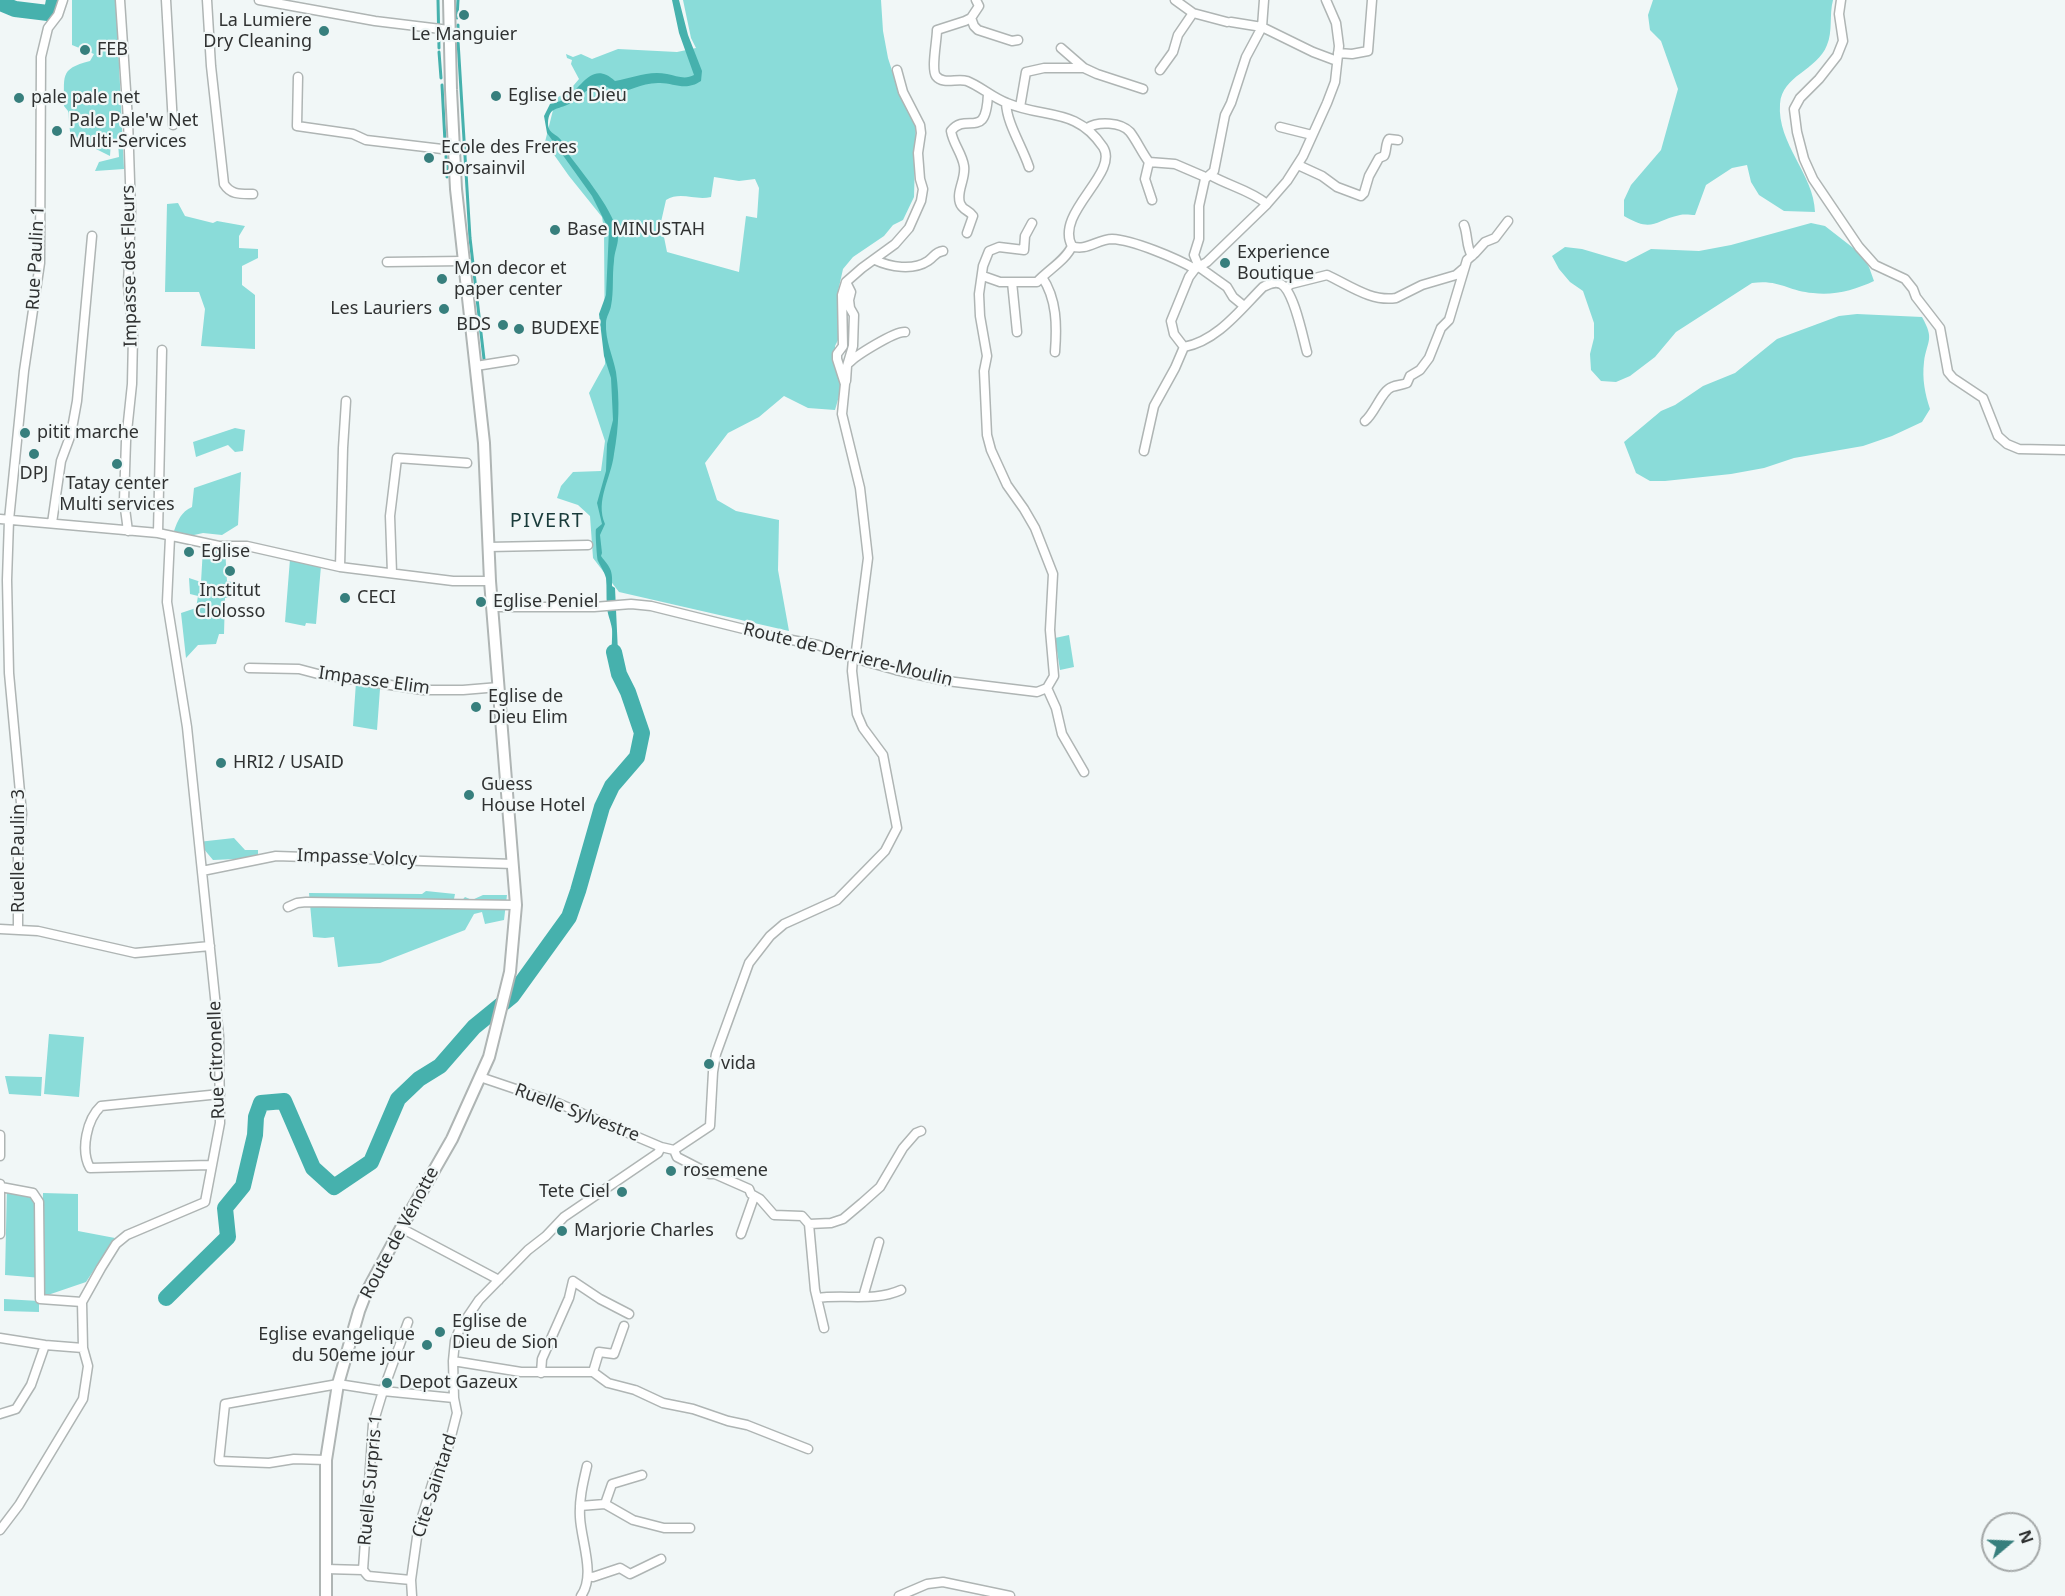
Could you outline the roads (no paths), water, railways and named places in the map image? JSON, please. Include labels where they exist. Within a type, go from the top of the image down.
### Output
[{"type":"street","name":"Rue Paulin 1","points":[[4,519],[40,262],[41,57],[46,34],[58,15],[63,0]]},
{"type":"street","name":"Impasse des Fleurs","points":[[120,0],[131,212],[128,285],[133,336],[132,384],[126,441],[124,501],[129,531]]},
{"type":"street","points":[[166,0],[173,125]]},
{"type":"street","points":[[207,0],[211,74],[224,183],[228,191],[235,194],[253,194]]},
{"type":"street","points":[[260,0],[375,21],[442,30]]},
{"type":"street","name":"Route de Vénotte","points":[[326,1596],[326,1460],[338,1384],[359,1311],[400,1228],[452,1139],[489,1057],[510,972],[516,905],[490,581],[484,443],[463,261],[442,30],[449,0]]},
{"type":"street","points":[[976,0],[979,6],[971,18],[937,30],[934,73],[942,80],[966,81],[1006,103],[1071,119],[1087,128],[1104,148],[1105,164],[1087,196],[1081,202],[1069,229],[1072,246]]},
{"type":"street","points":[[1175,0],[1193,13],[1262,27],[1313,52],[1337,57],[1368,51],[1372,0]]},
{"type":"street","points":[[1197,268],[1194,255],[1199,239],[1199,206],[1207,177],[1214,171],[1225,115],[1232,103],[1246,57],[1262,27],[1264,0]]},
{"type":"street","points":[[1184,347],[1174,334],[1171,321],[1189,277],[1267,204],[1287,181],[1298,165],[1335,82],[1336,22],[1326,0]]},
{"type":"street","points":[[1841,0],[1839,14],[1843,41],[1840,49],[1819,79],[1800,98],[1794,109],[1804,159],[1813,179],[1859,247],[1875,265],[1905,279],[1940,328],[1948,372],[1953,378],[1983,398],[1998,436],[2007,444],[2019,449],[2065,450]]},
{"type":"street","points":[[1160,70],[1173,52],[1178,35],[1193,13]]},
{"type":"street","points":[[971,18],[978,30],[1012,41],[1018,40]]},
{"type":"street","points":[[1061,48],[1084,68],[1143,88]]},
{"type":"street","points":[[1020,107],[1026,72],[1044,68],[1084,68]]},
{"type":"street","points":[[845,384],[837,354],[843,346],[842,295],[846,282],[895,244],[909,228],[922,195],[918,153],[920,125],[903,92],[897,70]]},
{"type":"street","points":[[298,77],[297,126],[353,135],[366,140],[453,149]]},
{"type":"street","points":[[967,232],[973,216],[964,209],[959,201],[964,167],[952,140],[951,131],[955,127],[983,120],[986,117],[987,94]]},
{"type":"street","points":[[1006,103],[1011,126],[1029,167]]},
{"type":"street","points":[[1087,128],[1098,123],[1105,123],[1129,131],[1149,162],[1145,179],[1152,200]]},
{"type":"street","points":[[1280,127],[1312,135]]},
{"type":"street","points":[[1298,165],[1322,176],[1337,187],[1361,196],[1379,158],[1387,152],[1387,142],[1389,139],[1398,140]]},
{"type":"street","points":[[1149,162],[1175,164],[1246,191],[1267,204]]},
{"type":"street","points":[[1365,421],[1387,390],[1407,383],[1410,376],[1420,370],[1429,358],[1441,328],[1449,320],[1467,260],[1485,242],[1501,233],[1508,221]]},
{"type":"street","points":[[1032,223],[1025,236],[1024,250],[999,247],[989,250],[980,280],[979,307],[987,356],[984,371],[987,435],[1007,485],[1035,528],[1053,574],[1050,630],[1054,676],[1047,688],[1056,708],[1062,734],[1084,772]]},
{"type":"street","points":[[1464,225],[1472,256]]},
{"type":"street","points":[[52,524],[62,461],[71,434],[77,401],[92,236]]},
{"type":"street","points":[[1072,246],[1086,247],[1099,241],[1119,240],[1151,249],[1197,268],[1227,287],[1233,297],[1244,306]]},
{"type":"street","points":[[983,276],[1000,282],[1037,282],[1056,266],[1072,246]]},
{"type":"street","points":[[875,260],[896,267],[918,265],[930,260],[935,253],[943,251]]},
{"type":"street","points":[[387,262],[463,261]]},
{"type":"street","points":[[1286,288],[1327,275],[1351,288],[1382,299],[1389,299],[1456,275],[1463,268]]},
{"type":"street","points":[[1042,277],[1048,286],[1054,309],[1055,352]]},
{"type":"street","points":[[824,1328],[817,1298],[809,1224],[802,1216],[774,1215],[760,1199],[754,1197],[749,1189],[710,1174],[677,1157],[674,1150],[710,1126],[716,1054],[749,963],[770,936],[784,924],[837,900],[885,851],[897,828],[883,755],[863,728],[856,714],[852,671],[868,558],[860,488],[842,414],[848,375],[847,366],[853,346],[854,315],[850,308],[851,292],[846,282]]},
{"type":"street","points":[[1012,282],[1017,332]]},
{"type":"street","points":[[1184,347],[1197,345],[1219,330],[1263,287],[1270,283],[1278,283],[1286,288],[1298,320],[1306,352]]},
{"type":"street","points":[[847,366],[859,354],[872,349],[895,333],[905,332]]},
{"type":"street","points":[[1144,451],[1154,406],[1184,347]]},
{"type":"street","points":[[158,533],[162,350]]},
{"type":"street","points":[[476,366],[514,360]]},
{"type":"street","points":[[340,567],[346,401]]},
{"type":"street","points":[[392,573],[390,516],[397,458],[467,463]]},
{"type":"street","points":[[4,519],[158,533],[219,546],[248,546],[340,567],[453,580],[490,581]]},
{"type":"street","name":"Ruelle Paulin 3","points":[[4,519],[9,673],[22,814],[18,848],[18,930]]},
{"type":"street","name":"Rue Citronelle","points":[[82,1302],[116,1244],[135,1231],[205,1202],[220,1123],[219,1036],[210,946],[187,727],[167,602],[170,537]]},
{"type":"street","points":[[488,547],[588,545]]},
{"type":"street","name":"Route de Derriere-Moulin","points":[[492,607],[594,607],[631,604],[651,606],[818,645],[854,659],[947,681],[1037,692],[1047,688]]},
{"type":"street","name":"Impasse Elim","points":[[249,668],[299,669],[423,690],[499,687]]},
{"type":"street","name":"Impasse Volcy","points":[[202,870],[276,856],[513,864]]},
{"type":"street","points":[[288,908],[297,903],[306,902],[516,905]]},
{"type":"street","points":[[0,929],[38,931],[135,953],[210,946]]},
{"type":"street","name":"Ruelle Sylvestre","points":[[480,1077],[560,1104],[661,1147],[674,1150]]},
{"type":"street","points":[[211,1165],[90,1168],[86,1161],[85,1144],[95,1112],[102,1106],[220,1094]]},
{"type":"street","points":[[809,1224],[831,1223],[843,1219],[880,1187],[903,1148],[916,1133],[921,1131]]},
{"type":"street","points":[[0,1134],[0,1156]]},
{"type":"street","name":"Cite Saintard","points":[[412,1596],[411,1580],[418,1530],[433,1480],[446,1456],[457,1413],[454,1398],[453,1361],[455,1341],[460,1328],[479,1300],[528,1250],[573,1210],[598,1196],[625,1174],[658,1153],[661,1147]]},
{"type":"street","points":[[0,1234],[0,1185],[33,1193],[39,1202],[40,1299],[82,1302],[83,1348],[88,1366],[83,1399],[19,1505],[0,1530]]},
{"type":"street","points":[[741,1234],[754,1197]]},
{"type":"street","points":[[400,1228],[499,1280]]},
{"type":"street","points":[[863,1297],[879,1242]]},
{"type":"street","points":[[541,1372],[542,1359],[569,1298],[573,1281],[600,1299],[629,1314]]},
{"type":"street","points":[[817,1298],[872,1298],[901,1290]]},
{"type":"street","name":"Ruelle Surpris 1","points":[[363,1570],[373,1424],[382,1391],[408,1322]]},
{"type":"street","points":[[593,1372],[599,1352],[614,1354],[624,1326]]},
{"type":"street","points":[[0,1338],[83,1348]]},
{"type":"street","points":[[0,1414],[16,1409],[32,1384],[45,1345]]},
{"type":"street","points":[[453,1361],[521,1372],[593,1372],[608,1383],[635,1390],[663,1403],[747,1425],[808,1449]]},
{"type":"street","name":"Ruelle Surpris 1","points":[[326,1460],[219,1461],[225,1404],[338,1384],[454,1398]]},
{"type":"street","points":[[581,1596],[586,1588],[588,1576],[580,1518],[580,1495],[587,1466]]},
{"type":"street","points":[[605,1504],[612,1484],[642,1475]]},
{"type":"street","points":[[580,1506],[605,1504],[633,1520],[664,1528],[690,1527]]},
{"type":"street","points":[[588,1576],[593,1577],[620,1568],[630,1574],[662,1559]]},
{"type":"street","points":[[326,1569],[363,1570],[368,1576],[411,1580]]},
{"type":"street","points":[[899,1596],[927,1584],[943,1582],[1010,1596]]},
{"type":"waterway","points":[[0,3],[15,9],[48,13],[52,11],[54,0]]},
{"type":"waterway","points":[[438,0],[439,48]]},
{"type":"waterway","points":[[457,18],[458,0]]},
{"type":"waterway","points":[[458,25],[458,38]]},
{"type":"waterway","points":[[458,41],[470,238],[484,359]]},
{"type":"waterway","points":[[439,52],[441,78]]},
{"type":"waterway","points":[[442,85],[445,142]]},
{"type":"waterway","points":[[446,156],[447,177]]},
{"type":"waterway","points":[[166,1298],[228,1237],[225,1208],[243,1186],[255,1135],[256,1117],[261,1103],[284,1101],[313,1168],[334,1187],[371,1162],[398,1099],[419,1079],[440,1066],[474,1027],[512,996],[569,917],[602,807],[612,786],[637,757],[642,733],[628,692],[619,674],[614,652]]},
{"type":"place","name":"Le Manguier","points":[[464,15]]},
{"type":"place","name":"La Lumiere Dry Cleaning","points":[[324,31]]},
{"type":"place","name":"FEB","points":[[85,50]]},
{"type":"place","name":"Eglise de Dieu","points":[[496,96]]},
{"type":"place","name":"pale pale net","points":[[19,98]]},
{"type":"place","name":"Pale Pale'w Net Multi-Services","points":[[57,131]]},
{"type":"place","name":"Ecole des Freres Dorsainvil","points":[[429,158]]},
{"type":"place","name":"Base MINUSTAH","points":[[555,230]]},
{"type":"place","name":"Experience Boutique","points":[[1225,263]]},
{"type":"place","name":"Mon decor et paper center","points":[[442,279]]},
{"type":"place","name":"Les Lauriers","points":[[444,309]]},
{"type":"place","name":"BDS","points":[[503,325]]},
{"type":"place","name":"BUDEXE","points":[[519,329]]},
{"type":"place","name":"pitit marche","points":[[25,433]]},
{"type":"place","name":"DPJ","points":[[34,454]]},
{"type":"place","name":"Tatay center Multi services","points":[[117,464]]},
{"type":"place","name":"Eglise","points":[[189,552]]},
{"type":"place","name":"Institut Clolosso","points":[[230,571]]},
{"type":"place","name":"CECI","points":[[345,598]]},
{"type":"place","name":"Eglise Peniel","points":[[481,602]]},
{"type":"place","name":"Eglise de Dieu Elim","points":[[476,707]]},
{"type":"place","name":"HRI2 / USAID","points":[[221,763]]},
{"type":"place","name":"Guess House Hotel","points":[[469,795]]},
{"type":"place","name":"vida","points":[[709,1064]]},
{"type":"place","name":"rosemene","points":[[671,1171]]},
{"type":"place","name":"Tete Ciel","points":[[622,1192]]},
{"type":"place","name":"Marjorie Charles","points":[[562,1231]]},
{"type":"place","name":"Eglise de Dieu de Sion","points":[[440,1332]]},
{"type":"place","name":"Eglise evangelique du 50eme jour","points":[[427,1345]]},
{"type":"place","name":"Depot Gazeux","points":[[387,1383]]},
{"type":"district","name":"PIVERT","points":[[547,521]]}]
